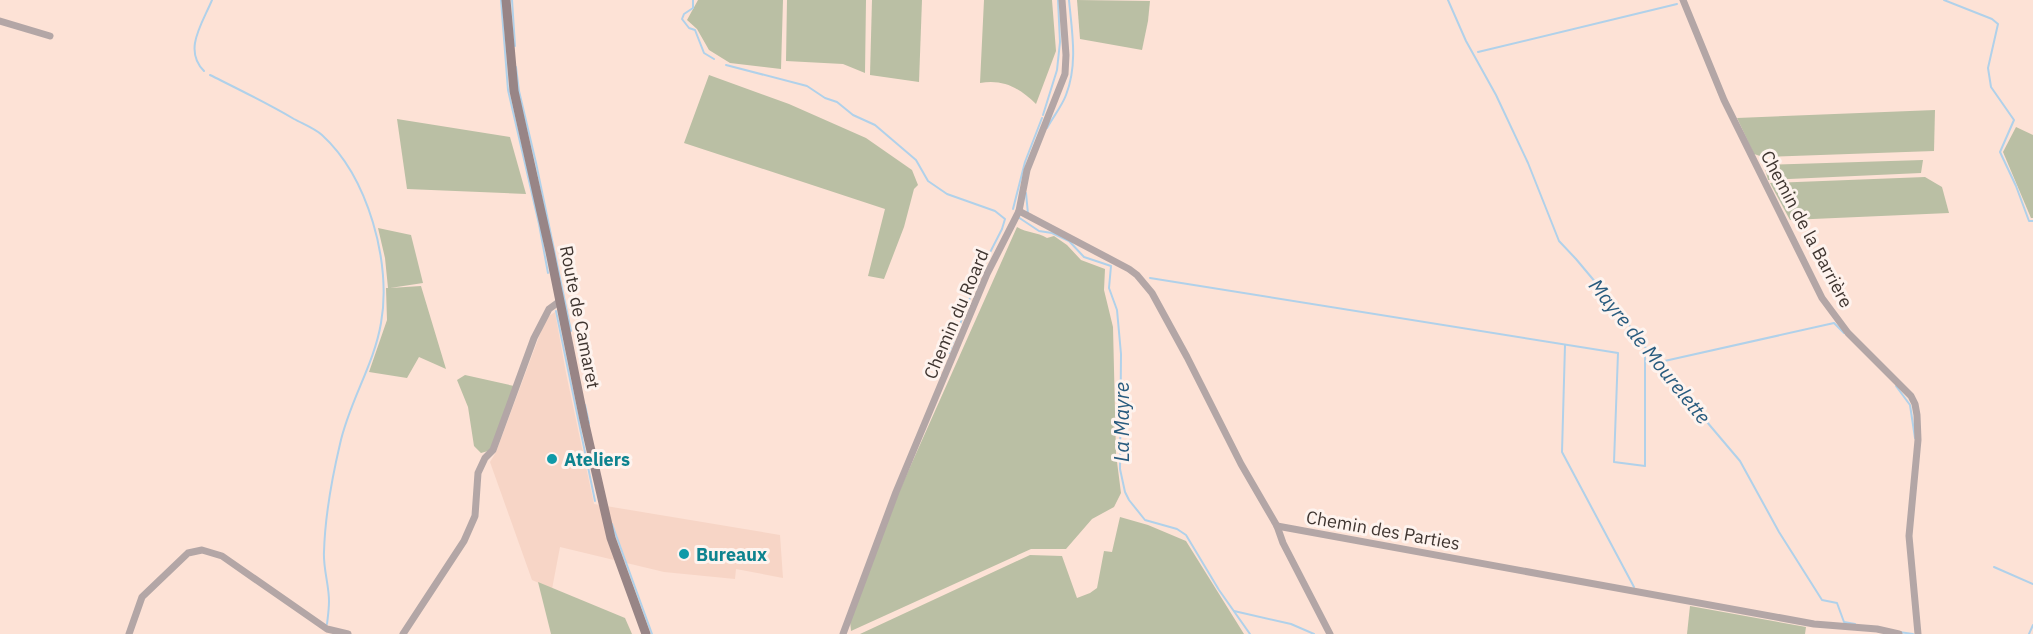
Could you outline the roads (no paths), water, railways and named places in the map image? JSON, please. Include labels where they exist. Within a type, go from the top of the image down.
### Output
[{"type":"main road","name":"Route de Camaret","points":[[507,0],[514,91],[604,512],[620,565],[646,634]]},
{"type":"street","name":"Chemin du Roard","points":[[843,634],[896,492],[987,274],[1019,211],[1027,170],[1065,74],[1062,0]]},
{"type":"street","name":"Chemin de la Barrière","points":[[1683,0],[1724,100],[1822,298],[1848,333],[1911,396],[1915,404],[1918,440],[1909,536],[1918,634]]},
{"type":"street","points":[[0,21],[50,36]]},
{"type":"street","points":[[1019,211],[1129,269],[1146,285],[1187,357],[1241,464],[1277,526],[1283,543],[1330,634]]},
{"type":"street","points":[[402,634],[469,529],[475,516],[478,473],[493,450],[534,338],[549,309],[560,301]]},
{"type":"street","name":"Chemin des Parties","points":[[1277,526],[1814,624],[1876,629],[1899,634]]},
{"type":"street","points":[[129,634],[142,597],[188,553],[202,550],[222,556],[327,629],[348,634]]},
{"type":"waterway","points":[[204,71],[195,54],[196,37],[212,0]]},
{"type":"waterway","points":[[501,0],[508,90],[548,273]]},
{"type":"waterway","points":[[512,0],[515,46]]},
{"type":"waterway","points":[[693,0],[693,8],[684,14],[682,19],[689,28],[695,30],[704,53],[714,59]]},
{"type":"waterway","name":"La Mayre","points":[[1043,115],[1057,70],[1060,42],[1058,0]]},
{"type":"waterway","points":[[1047,128],[1064,99],[1072,72],[1073,48],[1069,0]]},
{"type":"waterway","name":"Mayre de Mourelette","points":[[1448,0],[1466,41],[1496,95],[1528,163],[1559,241],[1612,302],[1645,347],[1660,362],[1679,389],[1740,461],[1779,532],[1822,600],[1837,603],[1844,622],[1855,624]]},
{"type":"waterway","points":[[1944,0],[1992,19],[1998,24],[1988,68],[1991,87],[2014,120],[2000,152],[2029,221],[2033,221]]},
{"type":"waterway","points":[[1478,52],[1677,4]]},
{"type":"waterway","points":[[726,65],[807,86],[825,98],[837,102],[853,115],[875,125],[916,160],[928,181],[947,194],[995,211],[1005,219],[979,274],[949,353]]},
{"type":"waterway","points":[[516,67],[519,91],[571,331]]},
{"type":"waterway","points":[[210,75],[322,135],[338,153],[364,197],[379,248],[384,299],[378,339],[344,428],[327,511],[324,558],[329,595],[327,624]]},
{"type":"waterway","name":"La Mayre","points":[[1013,209],[1025,162],[1042,118]]},
{"type":"waterway","points":[[1026,193],[1028,214]]},
{"type":"waterway","name":"La Mayre","points":[[1018,217],[1039,231],[1052,233],[1069,241],[1084,257],[1111,266],[1109,288],[1117,310],[1121,354],[1120,469],[1125,492],[1145,520],[1177,529],[1186,535],[1219,590],[1250,634]]},
{"type":"waterway","points":[[1150,278],[1618,353],[1614,462],[1645,466],[1645,355]]},
{"type":"waterway","points":[[556,311],[595,501]]},
{"type":"waterway","points":[[1660,362],[1834,323],[1844,333]]},
{"type":"waterway","points":[[1565,345],[1562,452],[1634,587]]},
{"type":"waterway","points":[[1896,386],[1910,405],[1915,438]]},
{"type":"waterway","points":[[585,405],[589,423]]},
{"type":"waterway","points":[[612,524],[652,634]]},
{"type":"waterway","points":[[1994,567],[2033,584]]},
{"type":"waterway","points":[[1234,611],[1291,624],[1314,634]]},
{"type":"waterway","points":[[2029,634],[2033,625]]},
{"type":"waterway","name":"Mayre de Mourelette","points":[[1899,632],[1913,634]]},
{"type":"place","name":"Ateliers","points":[[552,459]]},
{"type":"place","name":"Bureaux","points":[[684,554]]}]
